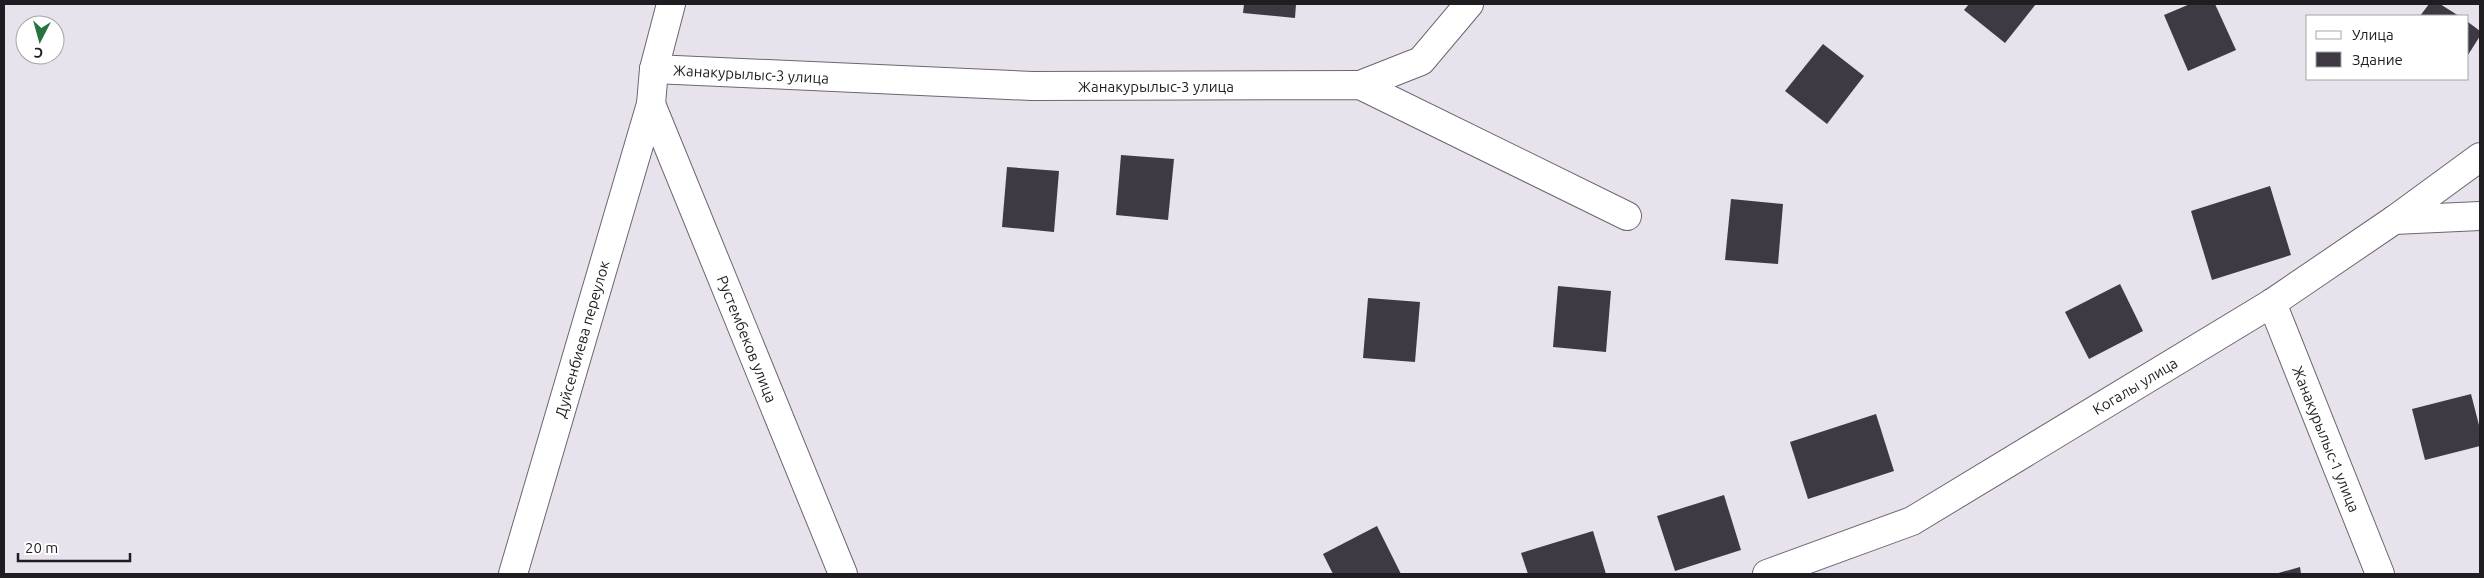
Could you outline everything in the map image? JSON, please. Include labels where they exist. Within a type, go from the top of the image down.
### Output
[{"type":"street","name":"Дуйсенбиева переулок","points":[[513,574],[651,104],[654,69],[671,4]]},
{"type":"street","points":[[1360,85],[1421,61],[1469,4]]},
{"type":"street","name":"Жанакурылыс-3 улица","points":[[654,69],[1032,86],[1360,85],[1628,216]]},
{"type":"street","name":"Рустембеков улица","points":[[651,104],[843,574]]},
{"type":"street","name":"Когалы улица","points":[[1768,574],[1912,521],[2272,303],[2394,220],[2480,157]]},
{"type":"street","points":[[2394,220],[2480,216]]},
{"type":"street","name":"Жанакурылыс-1 улица","points":[[2272,303],[2380,574]]},
{"type":"building","points":[[1244,4],[1296,4],[1295,18],[1243,13]]},
{"type":"building","points":[[1969,4],[2036,4],[2005,43],[1964,10]]},
{"type":"building","points":[[2190,4],[2215,4],[2236,50],[2188,71],[2164,15]]},
{"type":"building","points":[[2429,4],[2440,4],[2457,15],[2421,15]]},
{"type":"building","points":[[2469,23],[2480,31],[2480,36],[2469,53]]},
{"type":"building","points":[[1823,44],[1864,76],[1827,124],[1785,91]]},
{"type":"building","points":[[1121,155],[1174,159],[1168,220],[1116,215]]},
{"type":"building","points":[[1007,167],[1059,171],[1054,232],[1002,227]]},
{"type":"building","points":[[2270,186],[2291,255],[2212,280],[2191,211]]},
{"type":"building","points":[[1731,199],[1783,204],[1778,264],[1725,260]]},
{"type":"building","points":[[2120,284],[2143,331],[2089,359],[2065,312]]},
{"type":"building","points":[[1558,286],[1611,291],[1606,352],[1553,347]]},
{"type":"building","points":[[1368,298],[1420,302],[1415,362],[1363,358]]},
{"type":"building","points":[[2471,394],[2480,429],[2480,446],[2425,460],[2412,409]]},
{"type":"building","points":[[1876,414],[1894,471],[1808,499],[1790,442]]},
{"type":"building","points":[[1724,495],[1741,550],[1675,571],[1657,516]]},
{"type":"building","points":[[1377,526],[1401,574],[1333,574],[1323,554]]},
{"type":"building","points":[[1593,531],[1606,574],[1528,574],[1521,553]]},
{"type":"building","points":[[2300,567],[2301,574],[2275,574]]}]
